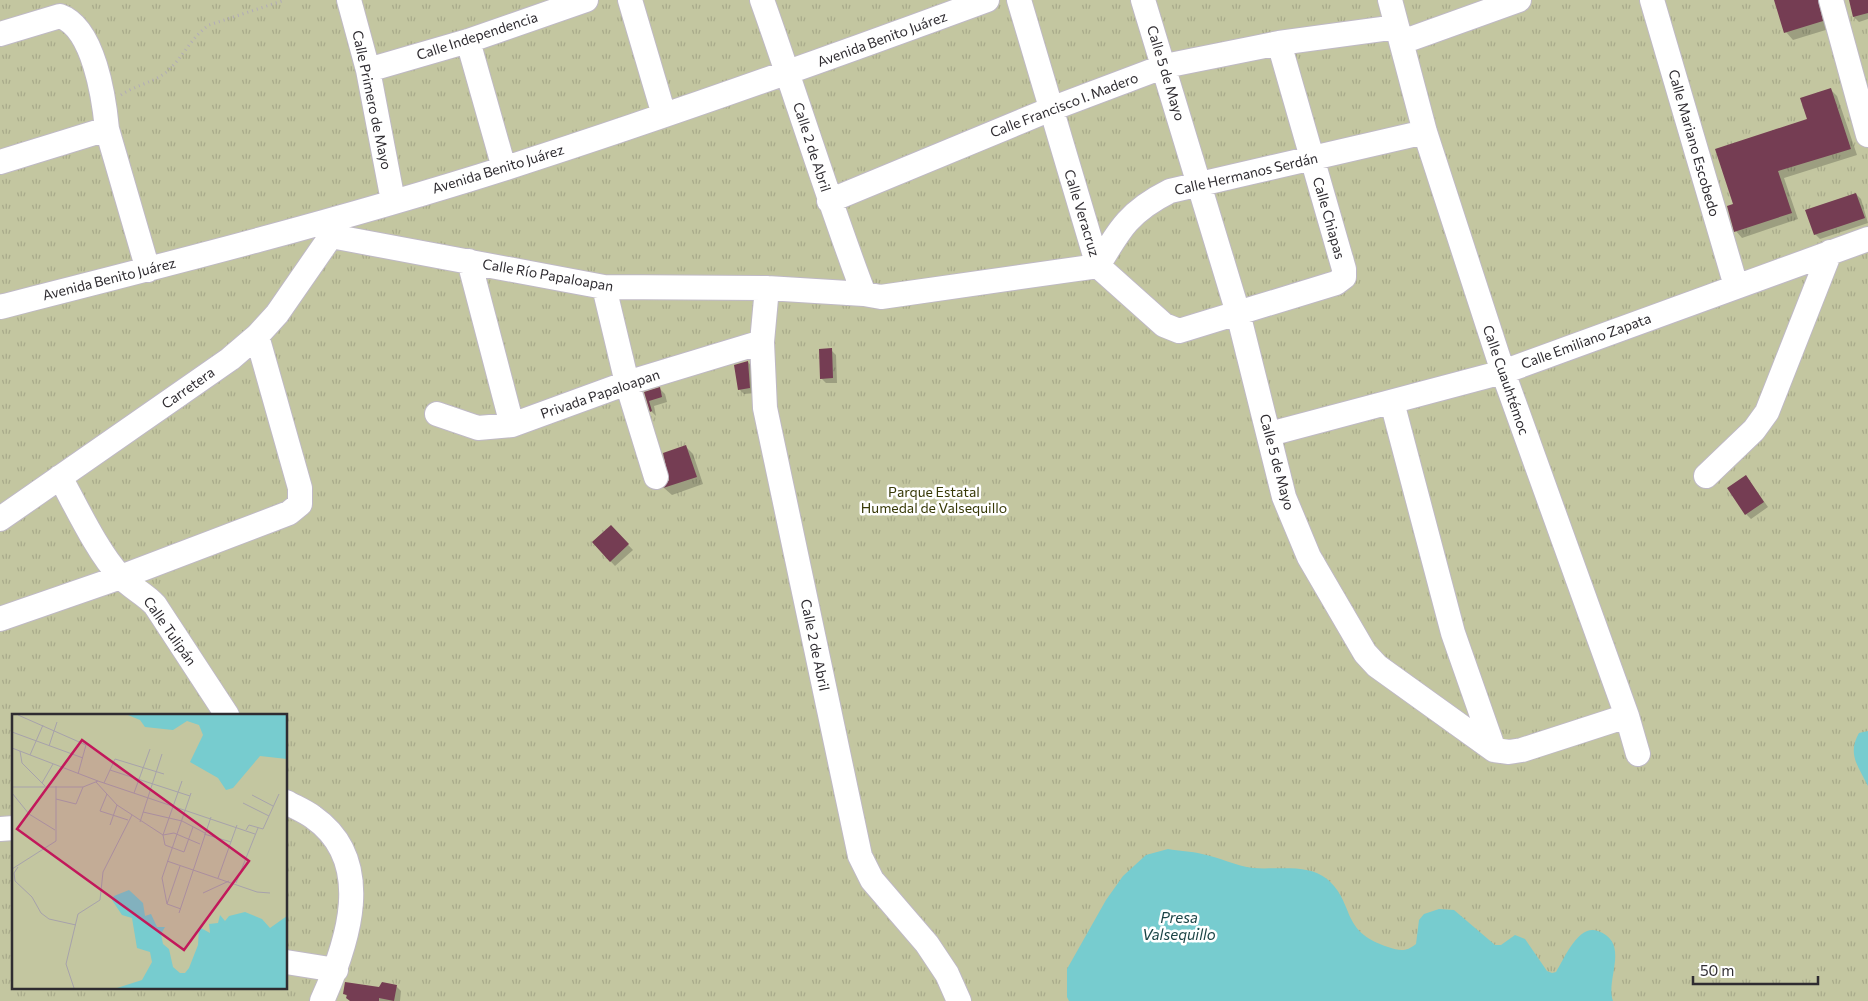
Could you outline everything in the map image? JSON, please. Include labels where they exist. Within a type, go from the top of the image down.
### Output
[{"type":"street","name":"Calle Primero de Mayo","points":[[349,0],[368,70],[393,201]]},
{"type":"street","name":"Calle Independencia","points":[[368,70],[468,41],[586,0]]},
{"type":"street","points":[[630,0],[664,115]]},
{"type":"street","name":"Calle 2 de Abril","points":[[762,0],[829,201],[864,294]]},
{"type":"street","name":"Avenida Benito Juárez","points":[[0,307],[148,270],[334,227],[393,201],[504,168],[788,74],[987,0]]},
{"type":"street","name":"Calle Veracruz","points":[[1019,0],[1098,266],[1171,329],[1188,330],[1336,283],[1344,277]]},
{"type":"street","name":"Calle 5 de Mayo","points":[[1144,0],[1238,313],[1270,434],[1284,497],[1309,557],[1365,653],[1378,666],[1494,750]]},
{"type":"street","name":"Calle Cuauhtémoc","points":[[1390,0],[1425,132],[1503,372],[1627,716],[1638,754]]},
{"type":"street","name":"Calle Francisco I. Madero","points":[[829,201],[1052,109],[1165,66],[1279,43],[1400,34],[1519,0]]},
{"type":"street","name":"Calle Mariano Escobedo","points":[[1652,0],[1736,286]]},
{"type":"street","points":[[1831,0],[1868,135]]},
{"type":"street","points":[[0,34],[60,16],[69,20],[87,42],[148,270]]},
{"type":"street","points":[[468,41],[504,168]]},
{"type":"street","name":"Calle Chiapas","points":[[1279,43],[1344,269],[1344,277]]},
{"type":"street","points":[[0,162],[106,118]]},
{"type":"street","name":"Calle Hermanos Serdán","points":[[1098,266],[1128,218],[1146,203],[1170,191],[1425,132]]},
{"type":"street","name":"Calle Río Papaloapan","points":[[334,227],[469,261],[604,287],[767,288],[864,294],[881,298],[1098,266]]},
{"type":"street","name":"Carretera","points":[[0,519],[230,359],[257,336],[277,314],[334,227]]},
{"type":"street","name":"Calle Emiliano Zapata","points":[[1270,434],[1503,372],[1868,239]]},
{"type":"street","points":[[1706,476],[1754,430],[1766,412],[1830,252]]},
{"type":"street","points":[[469,261],[512,425]]},
{"type":"street","points":[[604,287],[627,384],[656,477]]},
{"type":"street","name":"Calle 2 de Abril","points":[[767,288],[762,342],[765,408],[860,856],[872,880],[927,944],[947,974],[959,1001]]},
{"type":"street","points":[[0,619],[121,577],[288,513],[300,504],[300,488],[257,336]]},
{"type":"street","name":"Privada Papaloapan","points":[[437,414],[478,428],[512,425],[627,384],[762,342]]},
{"type":"street","points":[[1392,402],[1452,633],[1494,750],[1509,752],[1522,750],[1627,716]]},
{"type":"street","name":"Calle Tulipán","points":[[60,477],[110,563],[121,577],[143,592],[155,606],[226,714]]},
{"type":"street","points":[[288,803],[314,817],[333,835],[348,859],[353,882],[351,909],[336,970],[322,1001]]},
{"type":"street","points":[[288,962],[336,970]]},
{"type":"path","points":[[106,118],[130,88],[162,76],[200,31],[208,25],[285,0]]},
{"type":"green space","name":"Parque Estatal Humedal de Valsequillo","points":[[0,0],[1868,0],[1868,1001],[0,1001]]},
{"type":"water","points":[[1868,731],[1868,786],[1855,760],[1854,747],[1859,733]]},
{"type":"water","name":"Presa Valsequillo","points":[[1168,849],[1208,855],[1253,868],[1292,868],[1319,874],[1336,888],[1355,925],[1362,933],[1372,941],[1396,949],[1406,950],[1416,944],[1419,920],[1424,914],[1439,909],[1454,910],[1495,945],[1501,945],[1515,935],[1525,939],[1547,971],[1552,973],[1556,972],[1578,937],[1584,932],[1598,931],[1608,937],[1613,944],[1615,953],[1611,992],[1613,1001],[1069,1001],[1067,997],[1067,969],[1106,900],[1123,876],[1146,855]]},
{"type":"building","points":[[1774,0],[1818,0],[1823,21],[1784,33]]},
{"type":"building","points":[[1849,0],[1868,0],[1868,13],[1853,17]]},
{"type":"building","points":[[1831,88],[1851,149],[1778,171],[1792,213],[1734,232],[1727,206],[1733,204],[1715,149],[1807,119],[1800,98]]},
{"type":"building","points":[[1856,193],[1865,218],[1814,235],[1805,210]]},
{"type":"building","points":[[832,348],[833,378],[820,379],[819,349]]},
{"type":"building","points":[[748,361],[750,388],[738,390],[734,365]]},
{"type":"building","points":[[660,387],[662,397],[649,401],[652,411],[650,412],[644,392]]},
{"type":"building","points":[[686,445],[697,477],[663,488],[669,480],[663,453]]},
{"type":"building","points":[[1746,475],[1764,502],[1745,515],[1727,488]]},
{"type":"building","points":[[611,525],[629,544],[610,562],[592,542]]},
{"type":"building","points":[[345,982],[379,987],[382,982],[397,985],[394,1001],[379,998],[379,1001],[350,1001],[346,998],[347,995],[343,994]]}]
